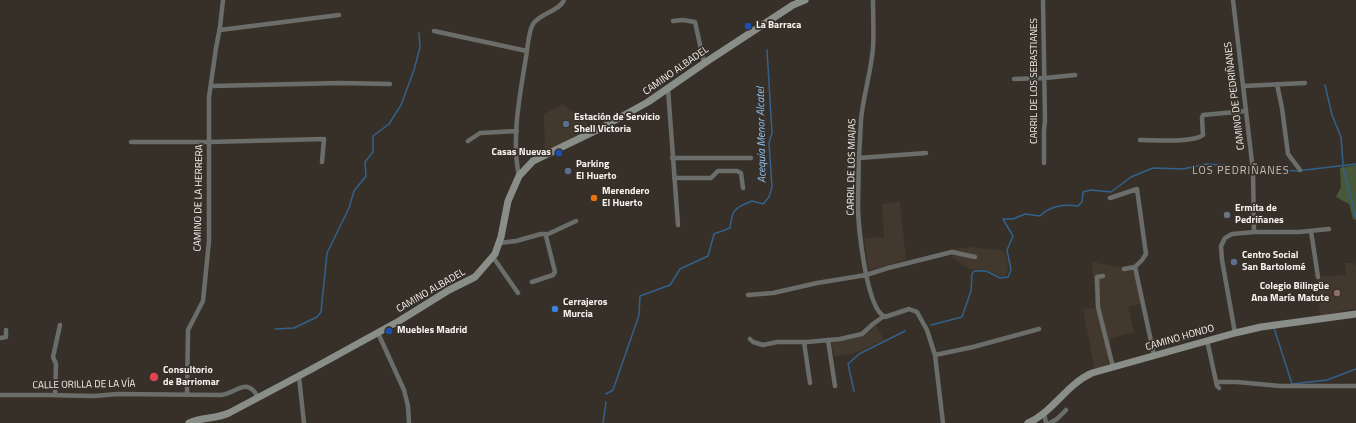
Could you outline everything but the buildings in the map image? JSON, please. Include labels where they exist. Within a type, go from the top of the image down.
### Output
[{"type":"main road","name":"CAMINO ALBADEL","points":[[189,423],[196,420],[226,414],[258,398],[378,333],[449,290],[475,277],[493,257],[499,243],[508,201],[519,176],[533,161],[601,128],[648,102],[704,63],[794,5],[805,0]]},
{"type":"main road","name":"CAMINO HONDO","points":[[1028,423],[1044,413],[1085,377],[1113,367],[1261,326],[1356,314]]},
{"type":"street","name":"CAMINO DE LA HERRERA","points":[[187,394],[188,330],[203,301],[209,241],[209,97],[220,30],[223,0]]},
{"type":"street","points":[[519,176],[516,157],[517,131],[521,89],[533,24],[539,17],[561,5],[564,0]]},
{"type":"street","name":"CARRIL DE LOS MIAJAS","points":[[873,0],[873,48],[861,119],[858,207],[866,275],[876,308],[884,316]]},
{"type":"street","name":"CARRIL DE LOS SEBASTIANES","points":[[1043,0],[1045,78],[1044,163]]},
{"type":"street","name":"CAMINO DE PEDRIÑANES","points":[[1233,0],[1253,172],[1254,232]]},
{"type":"street","points":[[220,30],[339,15]]},
{"type":"street","points":[[673,21],[683,20],[695,22],[704,63]]},
{"type":"street","points":[[434,31],[527,51]]},
{"type":"street","points":[[1014,79],[1075,75]]},
{"type":"street","points":[[211,86],[342,83],[390,84]]},
{"type":"street","points":[[1243,86],[1305,83]]},
{"type":"street","points":[[1277,84],[1282,108],[1288,154],[1300,170]]},
{"type":"street","points":[[668,88],[678,225]]},
{"type":"street","points":[[1140,140],[1200,138],[1203,135],[1203,115],[1246,111]]},
{"type":"street","points":[[468,141],[480,133],[517,131]]},
{"type":"street","points":[[131,142],[209,142],[324,139],[322,162]]},
{"type":"street","points":[[859,158],[926,153]]},
{"type":"street","points":[[672,158],[751,158]]},
{"type":"street","points":[[674,178],[711,178],[718,171],[737,171],[741,173],[742,188]]},
{"type":"street","points":[[1110,198],[1137,189],[1146,254],[1135,267],[1124,269]]},
{"type":"street","points":[[499,243],[516,241],[541,234],[546,235],[576,221]]},
{"type":"street","points":[[1234,333],[1222,260],[1221,246],[1225,238],[1232,234],[1254,232],[1299,232],[1329,229]]},
{"type":"street","points":[[1311,231],[1318,276]]},
{"type":"street","points":[[532,282],[553,275],[555,272],[546,235]]},
{"type":"street","points":[[748,295],[773,293],[817,283],[866,275],[952,252],[975,257]]},
{"type":"street","points":[[493,257],[518,293]]},
{"type":"street","points":[[1135,267],[1154,355]]},
{"type":"street","points":[[1103,276],[1096,277],[1098,307],[1113,367]]},
{"type":"street","points":[[750,339],[753,342],[763,345],[777,342],[828,340],[862,334],[872,324],[884,316],[909,309],[917,312],[927,330],[935,354],[943,423]]},
{"type":"street","points":[[55,395],[56,364],[53,357],[60,325]]},
{"type":"street","points":[[935,354],[973,347],[1040,329]]},
{"type":"street","points":[[0,338],[6,337],[6,330]]},
{"type":"street","points":[[378,333],[404,390],[408,406],[409,423]]},
{"type":"street","points":[[828,340],[835,386]]},
{"type":"street","points":[[1207,340],[1216,382],[1219,388]]},
{"type":"street","points":[[804,342],[810,383]]},
{"type":"street","points":[[298,377],[304,423]]},
{"type":"street","points":[[1216,382],[1237,382],[1280,386],[1356,386]]},
{"type":"street","name":"CALLE ORILLA DE LA VÍA","points":[[0,395],[224,395],[239,387],[243,387],[253,390],[258,398]]},
{"type":"street","points":[[1050,423],[1057,419],[1066,410]]},
{"type":"street","points":[[1044,413],[1046,423]]},
{"type":"shaded area","name":"Estación de Servicio Shell Victoria","points":[[563,104],[596,131],[545,156],[544,114]]},
{"type":"shaded area","points":[[900,202],[906,260],[869,270],[864,238],[884,237],[882,204]]},
{"type":"shaded area","points":[[973,247],[1004,251],[1008,264],[1007,273],[1005,276],[999,276],[987,270],[969,269],[952,257],[951,249]]},
{"type":"shaded area","points":[[1092,262],[1118,267],[1135,264],[1143,303],[1128,307],[1134,332],[1111,338],[1108,365],[1095,370],[1083,309],[1096,308]]},
{"type":"shaded area","name":"Colegio Bilingüe Ana María Matute","points":[[1345,263],[1355,263],[1356,267],[1356,308],[1320,316],[1317,277],[1346,275]]},
{"type":"shaded area","points":[[876,325],[884,340],[852,354],[834,356],[831,341],[853,339],[863,336],[871,331]]},
{"type":"green space","points":[[1356,165],[1356,220],[1353,219],[1349,204],[1336,197],[1341,187],[1340,168]]},
{"type":"waterway","points":[[275,329],[294,328],[317,317],[321,312],[327,253],[349,208],[354,191],[366,176],[365,162],[373,152],[373,136],[389,124],[401,105],[414,70],[420,47],[419,33]]},
{"type":"waterway","name":"Acequia Menor Alcatel","points":[[606,394],[613,390],[639,315],[640,296],[670,285],[680,269],[708,256],[714,234],[730,228],[735,210],[752,201],[763,204],[769,197],[772,187],[769,143],[772,133],[767,50]]},
{"type":"waterway","points":[[1325,85],[1332,115],[1341,137],[1343,164]]},
{"type":"waterway","points":[[931,325],[962,317],[971,291],[972,274],[974,271],[986,271],[1000,278],[1008,277],[1011,270],[1007,250],[1013,236],[1003,219],[1013,219],[1025,214],[1040,216],[1048,210],[1058,206],[1078,206],[1082,202],[1083,192],[1091,190],[1111,192],[1131,177],[1153,168],[1183,169],[1207,164],[1251,167]]},
{"type":"waterway","points":[[1254,168],[1297,171],[1356,164]]},
{"type":"waterway","points":[[1343,167],[1356,218]]},
{"type":"waterway","points":[[1274,328],[1292,384],[1327,380],[1356,369]]},
{"type":"waterway","points":[[854,391],[848,364],[859,354],[905,331]]},
{"type":"waterway","name":"Acequia Menor Alcatel","points":[[603,423],[606,402]]},
{"type":"place","name":"La Barraca","points":[[748,26]]},
{"type":"place","name":"Estación de Servicio Shell Victoria","points":[[566,124]]},
{"type":"place","name":"Casas Nuevas","points":[[559,153]]},
{"type":"place","name":"Parking El Huerto","points":[[568,171]]},
{"type":"place","name":"Merendero El Huerto","points":[[594,198]]},
{"type":"place","name":"Ermita de Pedriñanes","points":[[1227,215]]},
{"type":"place","name":"Centro Social San Bartolomé","points":[[1234,262]]},
{"type":"place","name":"Colegio Bilingüe Ana María Matute","points":[[1337,293]]},
{"type":"place","name":"Cerrajeros Murcia","points":[[555,309]]},
{"type":"place","name":"Muebles Madrid","points":[[389,331]]},
{"type":"place","name":"Consultorio de Barriomar","points":[[154,377]]},
{"type":"district","name":"LOS PEDRIÑANES","points":[[1241,171]]}]
